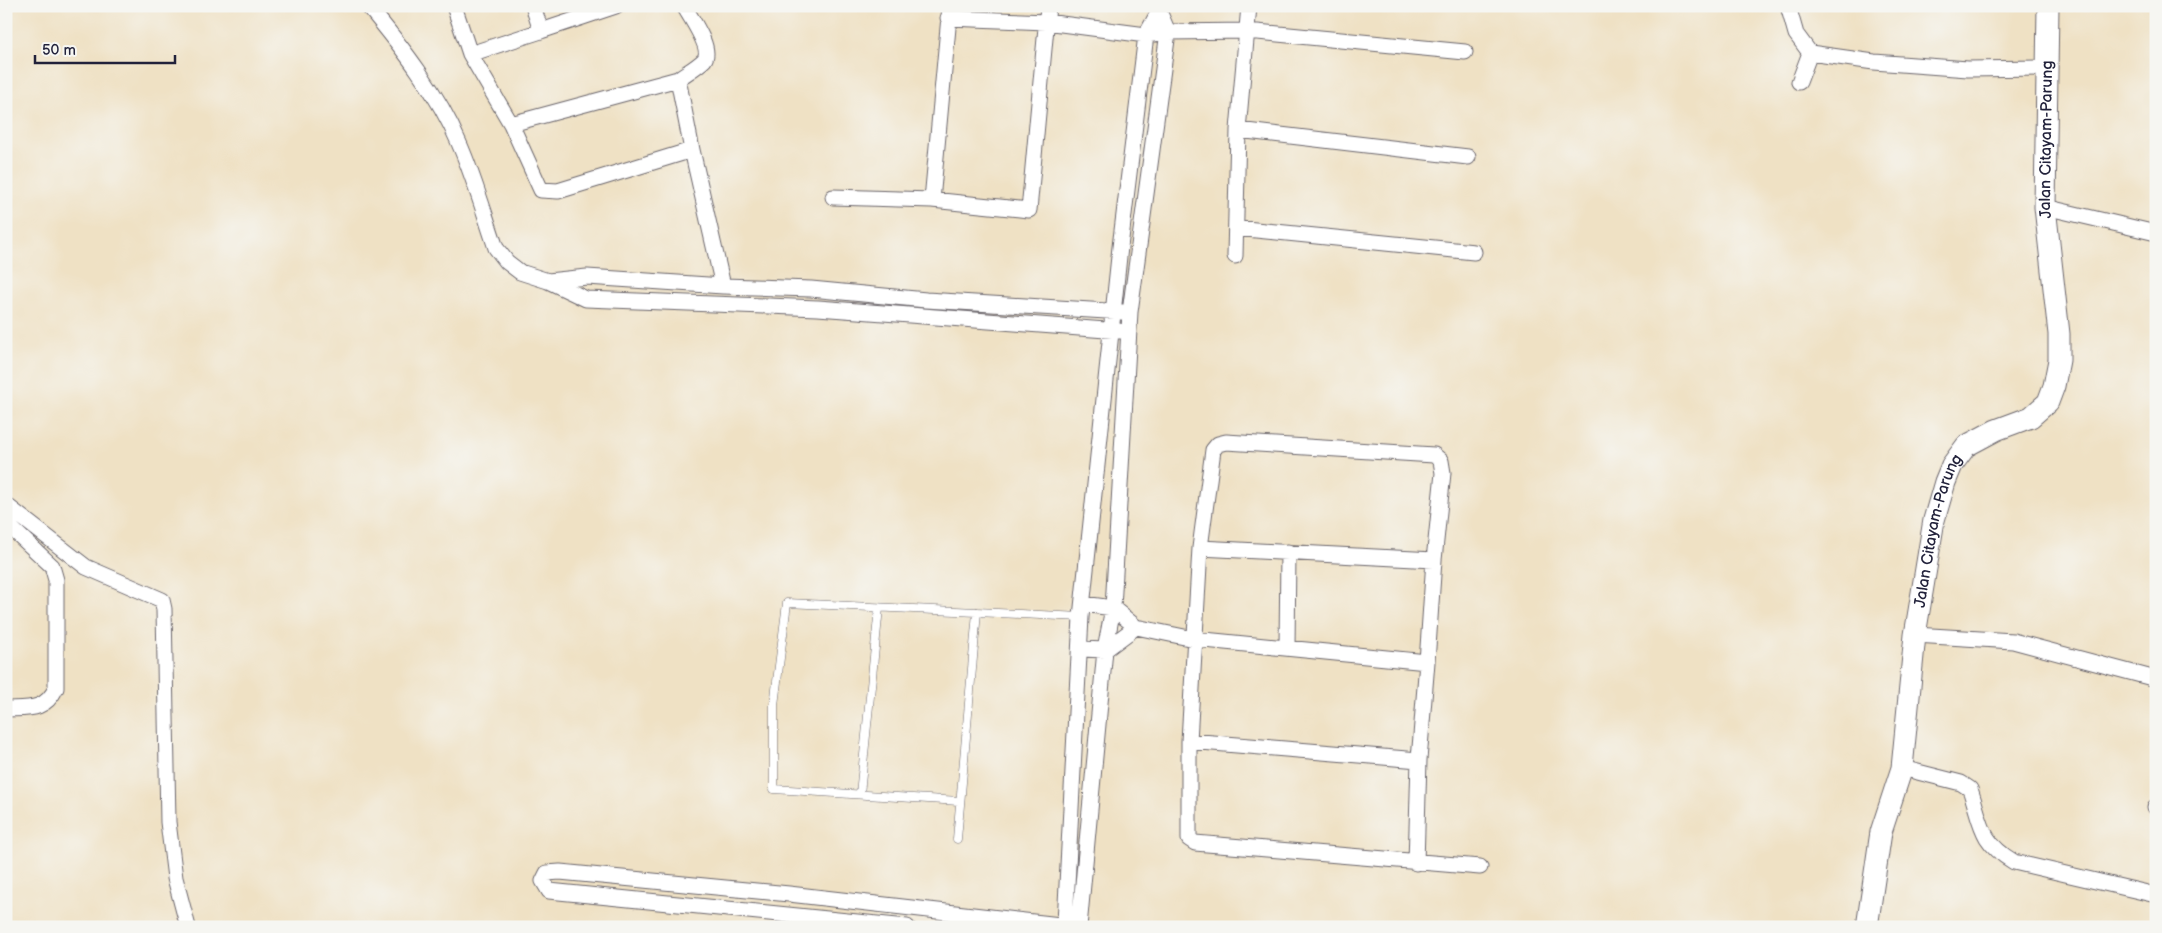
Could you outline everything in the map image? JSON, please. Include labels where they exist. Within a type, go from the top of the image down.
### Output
[{"type":"main road","name":"Jalan Citayam-Parung","points":[[1867,927],[1881,832],[1902,768],[1914,636],[1934,520],[1952,464],[1966,446],[1996,430],[2031,417],[2048,402],[2054,386],[2059,360],[2059,334],[2045,207],[2048,6]]},
{"type":"street","points":[[368,6],[422,78],[446,116],[459,143],[496,248],[507,262],[520,272],[548,281],[586,299],[818,308],[1129,332]]},
{"type":"street","points":[[454,6],[470,54],[512,124],[541,190],[558,191],[692,150]]},
{"type":"street","points":[[533,6],[541,31]]},
{"type":"street","points":[[470,54],[616,6]]},
{"type":"street","points":[[512,124],[678,79],[705,59],[706,53],[704,43],[684,6]]},
{"type":"street","points":[[833,196],[932,200],[1029,210],[1048,6]]},
{"type":"street","points":[[1235,256],[1238,130],[1249,6]]},
{"type":"street","points":[[1788,6],[1796,34],[1810,53],[1874,62],[1968,69],[2048,68]]},
{"type":"street","points":[[1068,926],[1112,608],[1130,312],[1168,32],[1159,9]]},
{"type":"street","points":[[1068,926],[1082,610],[1113,312],[1146,35],[1159,9]]},
{"type":"street","points":[[932,200],[949,12],[1146,35],[1168,32],[1247,30],[1465,52]]},
{"type":"street","points":[[1799,82],[1810,53]]},
{"type":"street","points":[[678,79],[723,286]]},
{"type":"street","points":[[1238,130],[1468,157]]},
{"type":"street","points":[[2045,207],[2156,233]]},
{"type":"street","points":[[1236,228],[1474,252]]},
{"type":"street","points":[[548,281],[587,277],[723,286],[811,289],[926,300],[1130,312]]},
{"type":"street","points":[[1416,863],[1419,760],[1434,560],[1443,473],[1440,461],[1434,455],[1226,442],[1218,444],[1213,450],[1200,548],[1189,741],[1189,840],[1191,842],[1416,863],[1480,867]]},
{"type":"street","points":[[6,505],[86,567],[162,600],[164,609],[168,822],[175,878],[188,927]]},
{"type":"street","points":[[6,523],[52,566],[56,580],[56,688],[51,700],[38,707],[6,709]]},
{"type":"street","points":[[1200,548],[1434,560]]},
{"type":"street","points":[[1287,648],[1288,552]]},
{"type":"street","points":[[1082,610],[1112,608],[1136,627],[1194,639],[1427,662]]},
{"type":"street","points":[[1081,649],[1105,650],[1136,627]]},
{"type":"street","points":[[1914,636],[2012,641],[2156,679]]},
{"type":"street","points":[[1189,741],[1419,760]]},
{"type":"street","points":[[1902,768],[1961,783],[1970,789],[1983,834],[1999,853],[2014,862],[2156,895]]},
{"type":"street","points":[[907,927],[549,891],[543,881],[547,873],[560,872],[789,894],[1068,926]]},
{"type":"lane","points":[[960,802],[774,789],[774,705],[787,603],[977,612],[1082,610]]},
{"type":"lane","points":[[860,794],[879,608]]},
{"type":"lane","points":[[957,839],[977,612]]}]
